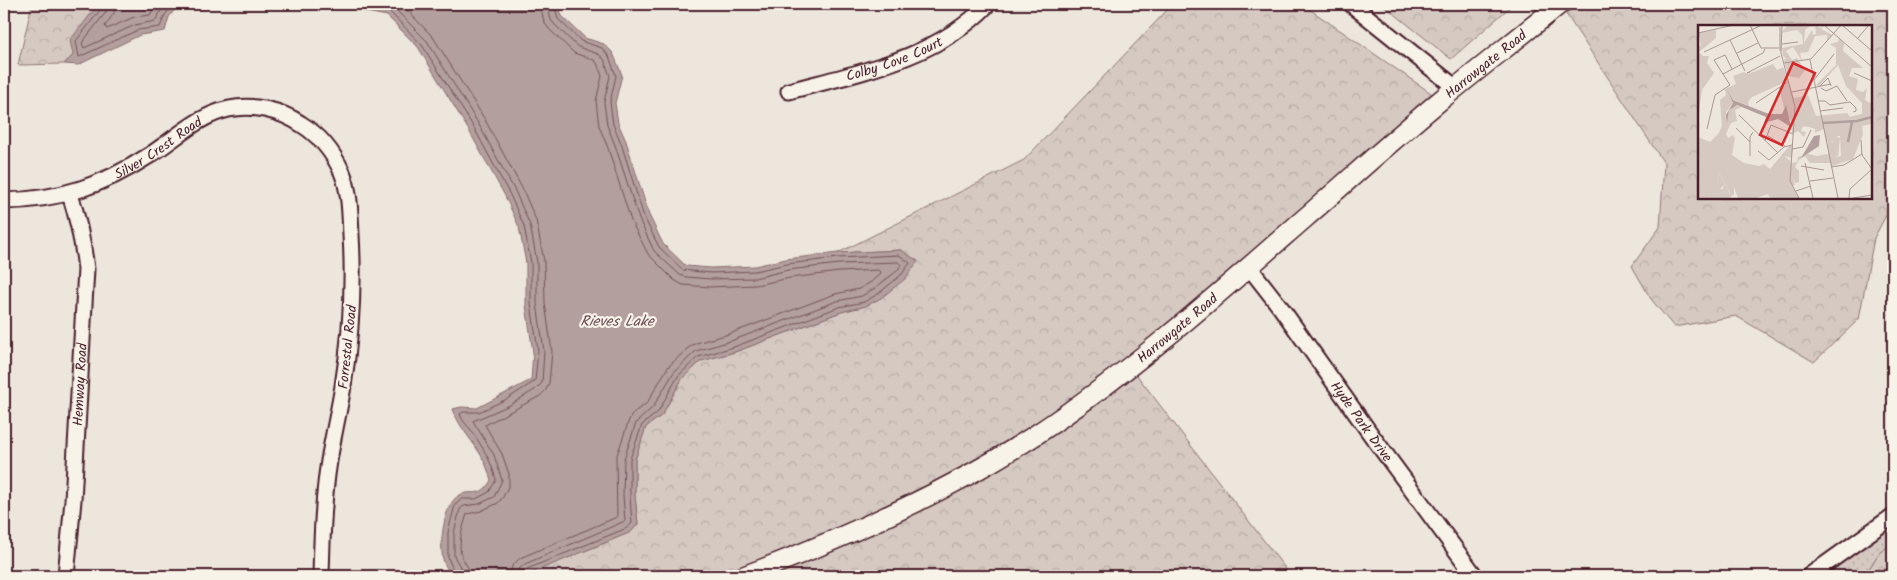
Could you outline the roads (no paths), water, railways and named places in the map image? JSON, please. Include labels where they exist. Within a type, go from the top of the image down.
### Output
[{"type":"main road","name":"Harrowgate Road","points":[[744,576],[806,553],[864,528],[949,484],[1033,437],[1095,394],[1150,351],[1456,88],[1560,4]]},
{"type":"street","name":"Colby Cove Court","points":[[788,91],[872,69],[918,54],[962,28],[988,4]]},
{"type":"street","points":[[1351,4],[1456,88]]},
{"type":"street","name":"Silver Crest Road","points":[[4,201],[28,201],[70,194],[112,177],[149,155],[202,119],[230,108],[264,108],[294,119],[310,129]]},
{"type":"street","name":"Forrestal Road","points":[[310,129],[334,157],[347,187],[352,248],[352,302],[349,340],[343,386],[329,460],[324,507],[321,576]]},
{"type":"street","name":"Hemway Road","points":[[66,576],[73,500],[86,269],[84,243],[70,194]]},
{"type":"street","name":"Hyde Park Drive","points":[[1249,267],[1281,308],[1366,428],[1475,576]]},
{"type":"street","points":[[1809,576],[1893,516]]},
{"type":"water","points":[[99,4],[179,4],[169,17],[165,31],[140,35],[78,65],[64,64],[73,55],[70,40]]},
{"type":"water","name":"Rieves Lake","points":[[354,4],[558,4],[562,16],[585,38],[604,44],[613,53],[622,75],[615,103],[618,123],[626,141],[649,215],[663,244],[686,266],[711,268],[755,266],[786,259],[838,253],[901,250],[918,261],[905,279],[881,298],[866,306],[841,312],[735,352],[701,361],[682,379],[662,415],[646,427],[635,460],[635,496],[638,524],[631,532],[524,576],[452,576],[444,563],[442,552],[442,534],[449,507],[458,496],[479,492],[491,480],[480,454],[459,423],[453,409],[461,407],[477,408],[531,380],[533,352],[526,305],[526,263],[519,227],[505,196],[468,129],[418,47],[387,16],[366,12]]}]
